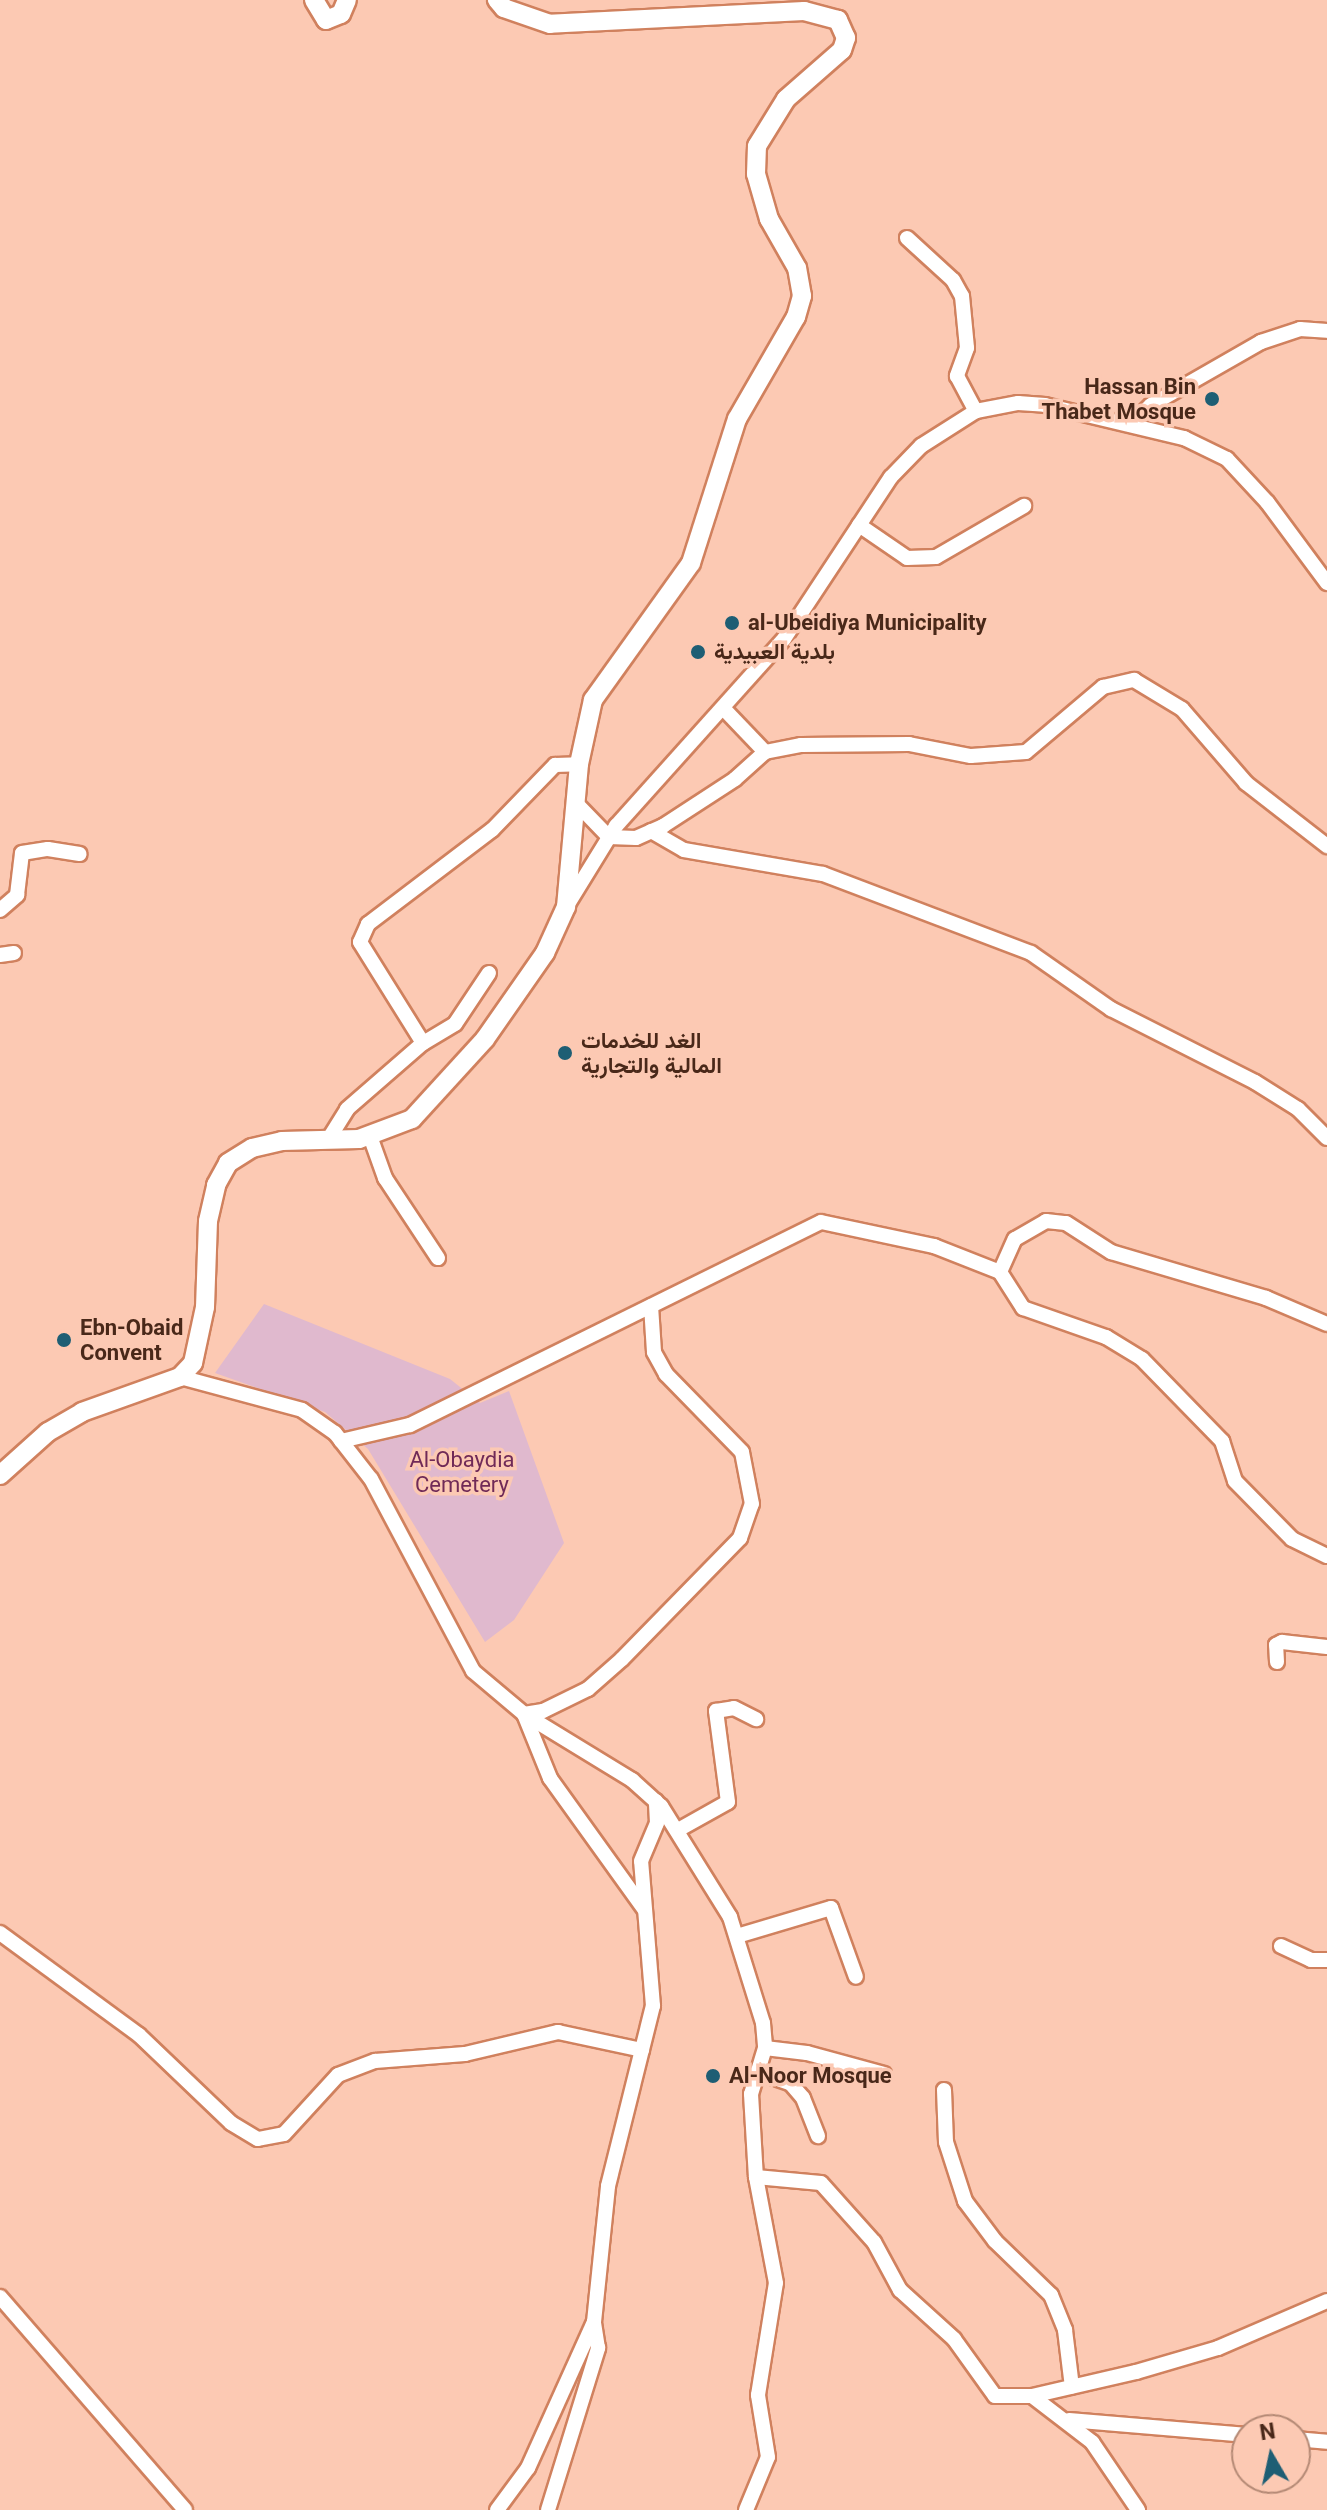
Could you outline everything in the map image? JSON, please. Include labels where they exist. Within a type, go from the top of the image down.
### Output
[{"type":"main road","points":[[314,0],[326,20],[341,14],[347,0]]},
{"type":"main road","points":[[4,1466],[48,1432],[82,1412],[180,1377],[199,1344],[208,1221],[216,1185],[228,1163],[239,1153],[282,1141],[370,1136],[412,1119],[485,1039],[545,953],[566,907],[579,764],[593,700],[691,563],[737,419],[796,317],[802,296],[797,268],[769,219],[756,174],[757,146],[786,99],[832,63],[846,38],[838,20],[815,12],[565,25],[526,18],[497,0]]},
{"type":"street","points":[[907,238],[953,280],[962,296],[967,348],[957,376],[976,411]]},
{"type":"street","points":[[1133,423],[1151,405],[1261,342],[1300,329],[1327,331]]},
{"type":"street","points":[[566,907],[609,837],[784,639],[891,477],[921,446],[976,411],[1018,403],[1133,423],[1184,438],[1227,459],[1267,502],[1327,583]]},
{"type":"street","points":[[859,525],[907,558],[936,557],[1024,506]]},
{"type":"street","points":[[577,804],[609,837],[636,838],[735,779],[765,752],[801,745],[909,744],[971,756],[1026,752],[1103,687],[1134,680],[1182,709],[1246,783],[1327,846]]},
{"type":"street","points":[[723,708],[765,752]]},
{"type":"street","points":[[423,1043],[360,942],[368,924],[492,830],[555,765],[579,764]]},
{"type":"street","points":[[651,831],[684,850],[823,874],[1031,953],[1111,1009],[1255,1082],[1298,1109],[1327,1138]]},
{"type":"street","points":[[0,910],[17,895],[22,853],[48,849],[80,854]]},
{"type":"street","points":[[328,1140],[347,1109],[423,1043],[455,1024],[489,973]]},
{"type":"street","points":[[370,1136],[385,1178],[438,1258]]},
{"type":"street","points":[[1000,1272],[1015,1239],[1046,1221],[1066,1223],[1111,1252],[1266,1298],[1327,1324]]},
{"type":"street","points":[[341,1441],[410,1425],[821,1222],[934,1246],[1000,1272],[1023,1308],[1106,1337],[1142,1359],[1222,1441],[1235,1481],[1292,1539],[1327,1556]]},
{"type":"street","points":[[524,1714],[543,1711],[588,1689],[622,1659],[740,1538],[752,1504],[742,1452],[666,1374],[654,1352],[651,1306]]},
{"type":"street","points":[[180,1377],[302,1410],[341,1441],[371,1479],[473,1671],[524,1714],[632,1780],[656,1801],[678,1830],[737,1936],[763,2023],[765,2048],[751,2094],[756,2177],[776,2283],[758,2395],[768,2457],[746,2510]]},
{"type":"street","points":[[1277,1662],[1276,1645],[1282,1642],[1327,1647]]},
{"type":"street","points":[[678,1830],[728,1802],[716,1711],[734,1708],[756,1719]]},
{"type":"street","points":[[524,1714],[550,1778],[644,1909]]},
{"type":"street","points":[[548,2510],[598,2348],[594,2322],[608,2186],[653,2006],[641,1861],[657,1823],[656,1801]]},
{"type":"street","points":[[737,1936],[831,1908],[856,1977]]},
{"type":"street","points":[[0,1933],[139,2035],[231,2123],[258,2139],[284,2134],[338,2075],[375,2061],[465,2054],[558,2032],[642,2050]]},
{"type":"street","points":[[1281,1946],[1311,1960],[1327,1960]]},
{"type":"street","points":[[765,2048],[807,2053],[884,2074]]},
{"type":"street","points":[[757,2072],[791,2084],[803,2098],[818,2136]]},
{"type":"street","points":[[944,2090],[946,2142],[965,2201],[995,2241],[1051,2295],[1065,2330],[1072,2387]]},
{"type":"street","points":[[756,2177],[821,2183],[874,2242],[900,2290],[954,2339],[984,2385],[995,2396],[1032,2396],[1218,2348],[1327,2301]]},
{"type":"street","points":[[0,2297],[185,2510]]},
{"type":"street","points":[[497,2510],[528,2468],[594,2322]]},
{"type":"street","points":[[1032,2396],[1069,2420],[1125,2485],[1138,2510]]},
{"type":"street","points":[[1069,2420],[1231,2434]]},
{"type":"green space","name":"Al-Obaydia Cemetery","points":[[264,1304],[450,1379],[480,1403],[509,1391],[564,1543],[514,1620],[485,1642],[368,1449],[325,1412],[215,1373]]},
{"type":"place","name":"Hassan Bin Thabet Mosque","points":[[1212,399]]},
{"type":"place","name":"al-Ubeidiya Municipality","points":[[732,623]]},
{"type":"place","name":"بلدية العبيدية","points":[[698,652]]},
{"type":"place","name":"الغد للخدمات المالية والتجارية","points":[[565,1053]]},
{"type":"place","name":"Ebn-Obaid Convent","points":[[64,1340]]},
{"type":"place","name":"Al-Noor Mosque","points":[[713,2076]]}]
